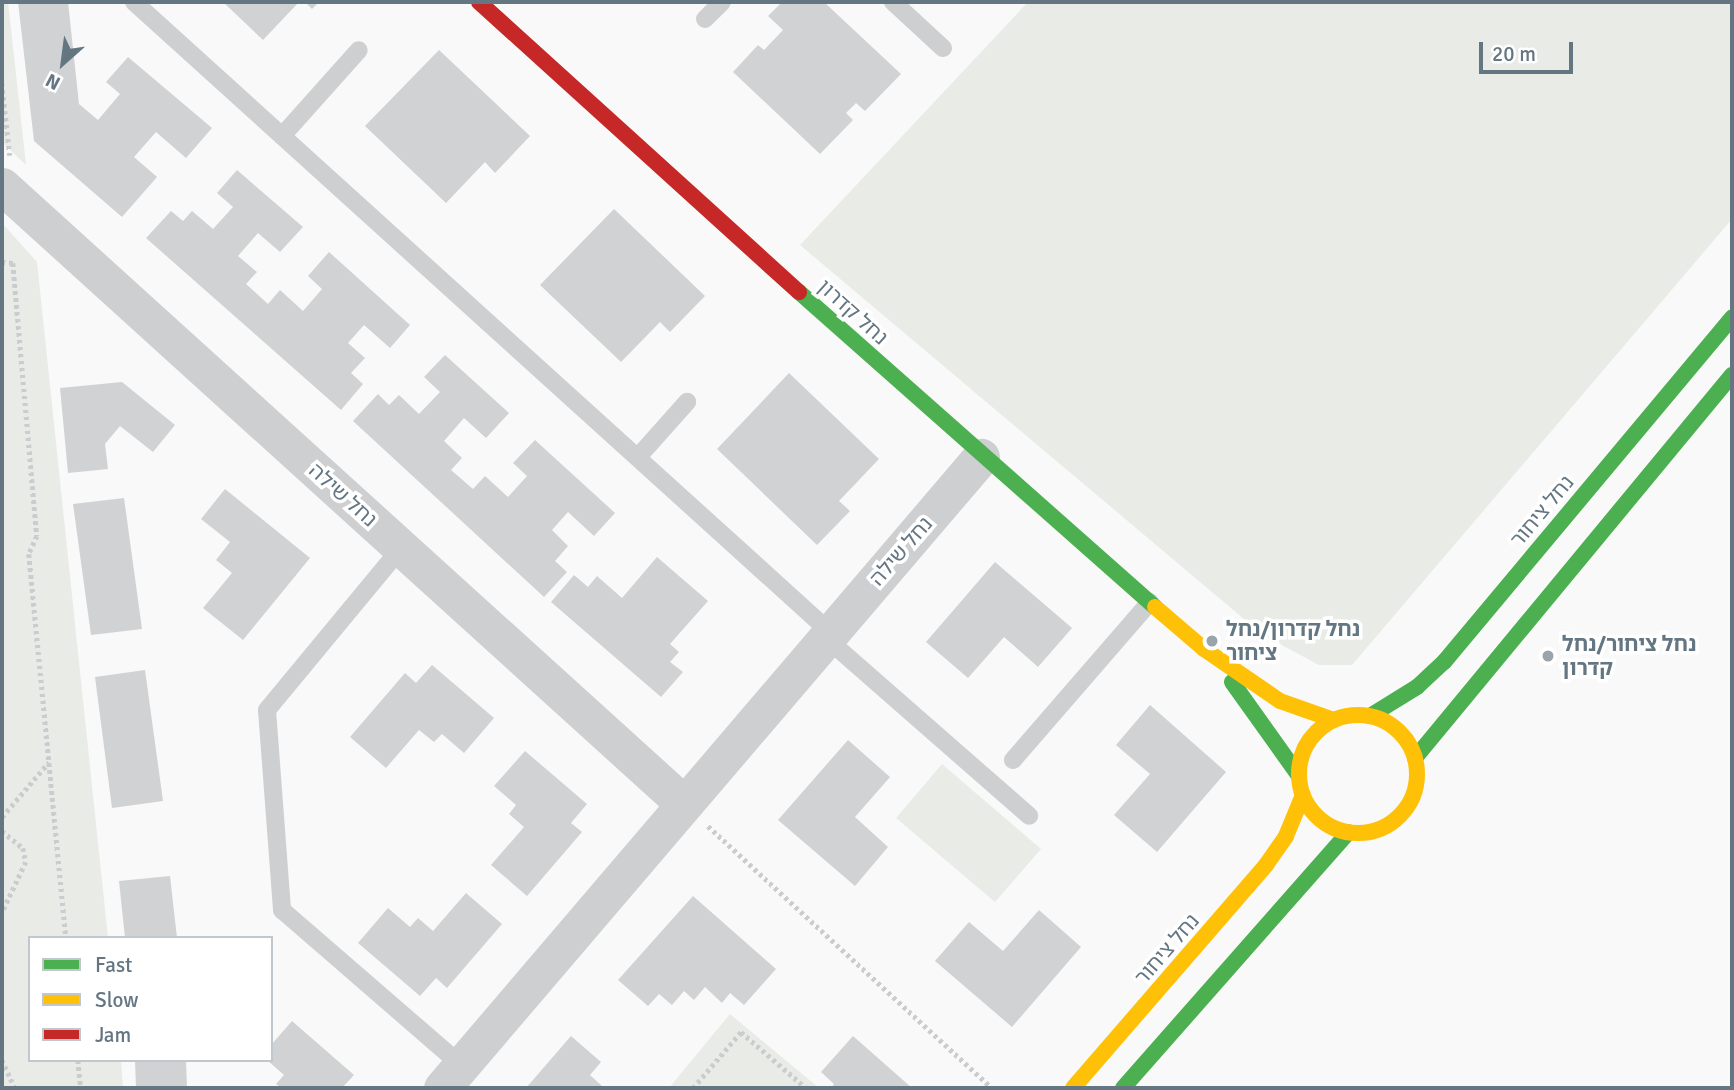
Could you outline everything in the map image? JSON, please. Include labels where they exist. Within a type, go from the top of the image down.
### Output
[{"type":"street","name":"נחל קדרון","points":[[479,2],[981,457],[1204,649],[1280,701],[1334,720]]},
{"type":"street","name":"נחל שילה","points":[[3,187],[684,804]]},
{"type":"street","name":"נחל ציחור","points":[[1370,716],[1418,687],[1444,662],[1732,317]]},
{"type":"street","points":[[1415,758],[1732,375]]},
{"type":"street","name":"נחל שילה","points":[[452,1077],[981,457]]},
{"type":"street","name":"נחל קדרון","points":[[1204,649],[1268,728],[1299,776]]},
{"type":"street","points":[[1370,716],[1393,727],[1415,758],[1415,787],[1402,813],[1378,830],[1349,832],[1324,822],[1303,795],[1299,776],[1307,743],[1334,720],[1370,716]]},
{"type":"street","name":"נחל ציחור","points":[[1073,1088],[1266,865],[1286,836],[1303,795]]},
{"type":"street","points":[[1123,1088],[1349,832]]},
{"type":"lane","points":[[134,2],[638,457],[1029,816]]},
{"type":"lane","points":[[705,19],[722,2]]},
{"type":"lane","points":[[894,2],[943,48]]},
{"type":"lane","points":[[282,136],[359,50]]},
{"type":"lane","points":[[638,457],[687,402]]},
{"type":"lane","points":[[401,548],[267,710],[282,910],[452,1077]]},
{"type":"lane","points":[[1013,760],[1150,602]]},
{"type":"path","points":[[2,83],[12,173],[3,187]]},
{"type":"path","points":[[2,262],[13,263],[37,536],[29,554],[66,936]]},
{"type":"path","points":[[2,817],[49,761]]},
{"type":"path","points":[[684,804],[992,1088]]},
{"type":"path","points":[[2,831],[23,848],[26,862],[2,913]]},
{"type":"path","points":[[693,1088],[741,1032],[806,1088]]},
{"type":"path","points":[[2,1059],[15,1088]]},
{"type":"path","points":[[78,1062],[81,1088]]},
{"type":"shaded area","points":[[2,2],[8,2],[26,165],[2,142]]},
{"type":"shaded area","points":[[1028,2],[1732,2],[1732,219],[1352,665],[1319,665],[1263,635],[800,245]]},
{"type":"shaded area","points":[[2,223],[37,262],[108,936],[28,936],[28,1062],[121,1062],[123,1088],[2,1088]]},
{"type":"shaded area","points":[[942,764],[1041,849],[995,902],[896,818]]},
{"type":"shaded area","points":[[730,1014],[819,1088],[669,1088]]},
{"type":"building","points":[[18,2],[68,2],[79,104],[98,120],[120,94],[106,82],[128,57],[212,128],[186,158],[156,132],[134,157],[157,177],[122,217],[34,141]]},
{"type":"building","points":[[223,2],[299,2],[263,40]]},
{"type":"building","points":[[305,2],[319,2],[312,9]]},
{"type":"building","points":[[782,2],[824,2],[901,74],[865,111],[856,103],[846,113],[853,120],[820,154],[733,72],[758,45],[764,50],[783,30],[768,16]]},
{"type":"building","points":[[439,50],[530,136],[495,173],[485,162],[446,203],[365,126]]},
{"type":"building","points":[[237,170],[303,227],[280,252],[258,233],[238,256],[257,272],[246,284],[268,304],[280,290],[303,311],[322,289],[308,276],[329,252],[410,325],[390,348],[364,325],[348,343],[365,358],[351,373],[363,384],[341,410],[146,238],[171,211],[183,221],[192,211],[213,229],[233,207],[217,193]]},
{"type":"building","points":[[614,209],[705,296],[670,332],[660,322],[621,362],[540,285]]},
{"type":"building","points":[[445,355],[509,413],[486,438],[464,418],[444,441],[462,458],[451,470],[473,489],[485,476],[508,497],[527,476],[513,463],[535,440],[615,513],[594,536],[568,512],[552,530],[568,546],[555,561],[567,572],[544,597],[353,421],[378,394],[389,405],[399,395],[419,414],[440,392],[424,377]]},
{"type":"building","points":[[789,373],[879,459],[839,501],[850,511],[817,545],[717,449]]},
{"type":"building","points":[[122,382],[175,425],[153,452],[120,426],[105,444],[108,469],[68,473],[60,388]]},
{"type":"building","points":[[225,489],[310,558],[243,640],[203,608],[232,573],[216,560],[230,542],[201,519]]},
{"type":"building","points":[[124,498],[142,629],[91,635],[73,504]]},
{"type":"building","points":[[657,557],[708,601],[670,644],[679,652],[670,662],[683,672],[661,697],[551,602],[574,575],[588,587],[597,576],[622,598]]},
{"type":"building","points":[[995,562],[1072,628],[1038,667],[1004,637],[968,678],[926,642]]},
{"type":"building","points":[[432,665],[494,718],[464,753],[442,734],[434,742],[419,730],[386,768],[350,737],[405,673],[416,683]]},
{"type":"building","points":[[145,670],[163,801],[112,808],[95,677]]},
{"type":"building","points":[[1150,705],[1226,772],[1157,852],[1114,815],[1150,774],[1116,745]]},
{"type":"building","points":[[848,740],[890,777],[855,817],[888,847],[855,886],[778,820]]},
{"type":"building","points":[[525,751],[587,804],[571,823],[582,832],[527,896],[491,865],[524,827],[509,814],[516,805],[494,786]]},
{"type":"building","points":[[170,876],[177,936],[125,936],[119,881]]},
{"type":"building","points":[[466,893],[502,924],[447,988],[436,978],[420,996],[358,943],[388,908],[410,927],[418,918],[433,931]]},
{"type":"building","points":[[693,896],[776,969],[744,1005],[730,993],[722,1003],[705,987],[694,1000],[684,991],[672,1005],[659,994],[648,1006],[618,980]]},
{"type":"building","points":[[1039,910],[1081,947],[1012,1027],[935,961],[969,922],[1003,951]]},
{"type":"building","points":[[292,1021],[354,1075],[342,1088],[282,1088],[276,1084],[284,1075],[269,1062],[273,1062],[273,1043]]},
{"type":"building","points":[[571,1036],[601,1062],[590,1075],[602,1086],[526,1088]]},
{"type":"building","points":[[853,1036],[912,1088],[831,1088],[834,1084],[821,1072]]},
{"type":"building","points":[[135,1062],[186,1062],[187,1088],[136,1088]]},
{"type":"traffic: fast","points":[[799,292],[1155,607]]},
{"type":"traffic: fast","points":[[1370,716],[1417,687],[1444,662],[1732,317]]},
{"type":"traffic: fast","points":[[1415,758],[1732,375]]},
{"type":"traffic: fast","points":[[1232,682],[1299,776]]},
{"type":"traffic: fast","points":[[1123,1088],[1349,832]]},
{"type":"traffic: slow","points":[[1155,607],[1204,649],[1280,701],[1334,720]]},
{"type":"traffic: slow","points":[[1358,715],[1381,720],[1400,732],[1412,751],[1417,774],[1412,797],[1400,816],[1381,828],[1358,833],[1335,828],[1316,816],[1304,797],[1299,774],[1304,751],[1316,732],[1335,720],[1358,715]]},
{"type":"traffic: slow","points":[[1073,1088],[1266,865],[1286,836],[1303,795]]},
{"type":"traffic: jam","points":[[479,2],[799,292]]},
{"type":"place","name":"נחל קדרון/נחל ציחור","points":[[1212,641]]},
{"type":"place","name":"נחל ציחור/נחל קדרון","points":[[1548,656]]}]
